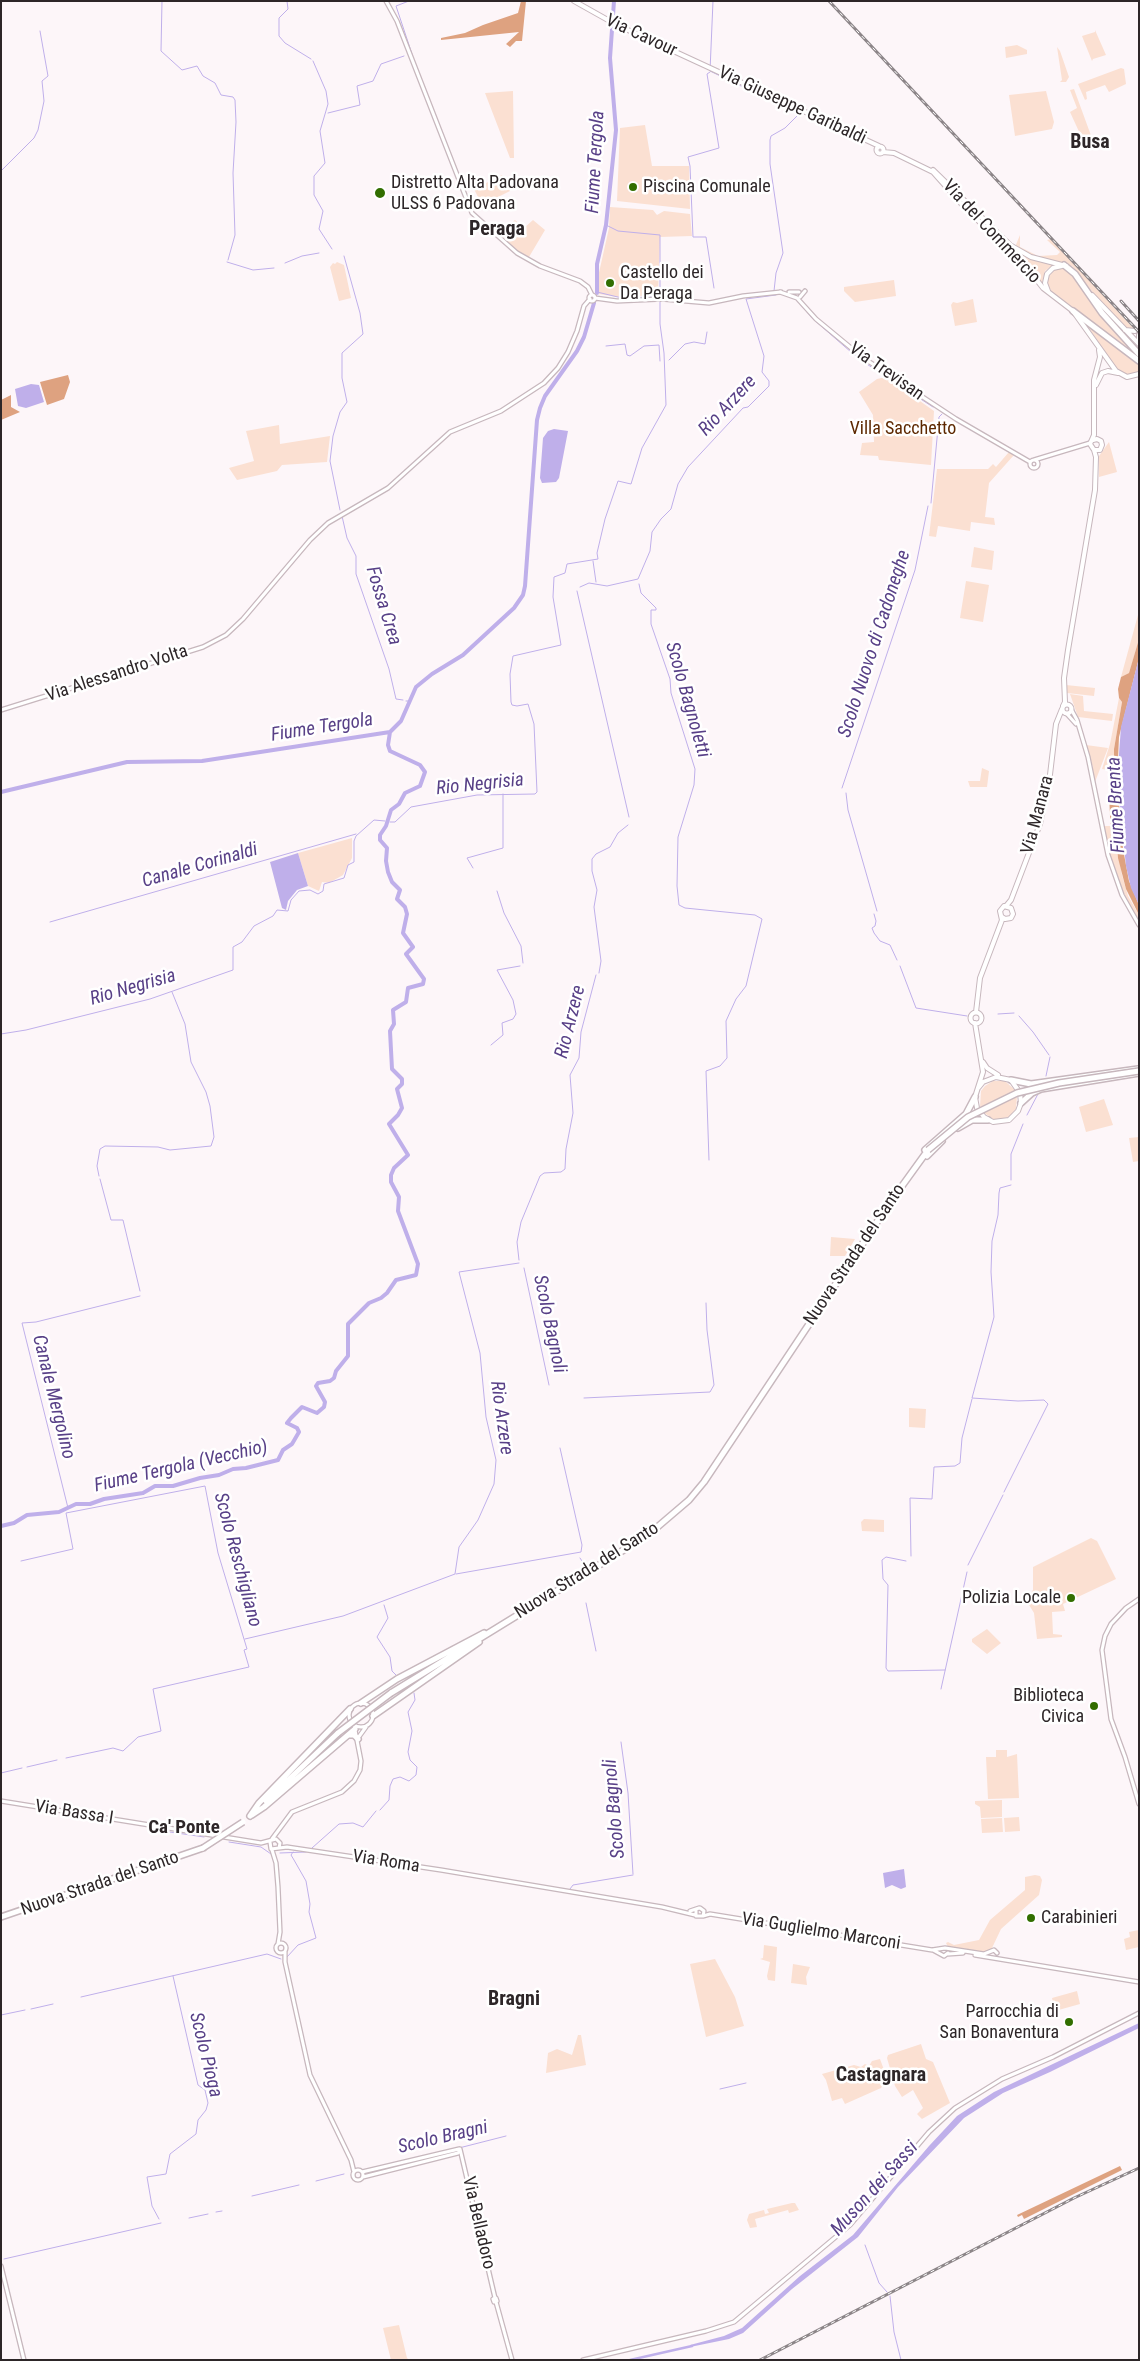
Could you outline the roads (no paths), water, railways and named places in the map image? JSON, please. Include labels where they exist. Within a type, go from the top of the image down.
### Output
[{"type":"highway","name":"Via del Commercio","points":[[1064,265],[1074,274],[1102,313],[1139,354]]},
{"type":"highway","name":"Via del Commercio","points":[[1073,311],[1139,361]]},
{"type":"highway","points":[[1011,1080],[1026,1085],[1076,1077],[1139,1071]]},
{"type":"highway","points":[[1021,1103],[1036,1091],[1139,1071]]},
{"type":"highway","name":"Nuova Strada del Santo","points":[[1,1917],[203,1848],[243,1822],[338,1734],[391,1693],[648,1535],[689,1500],[713,1468],[877,1222],[928,1150],[968,1117],[1017,1093],[1059,1082],[1139,1071]]},
{"type":"highway","points":[[877,1222],[882,1210],[909,1169],[931,1142],[966,1114],[975,1097]]},
{"type":"highway","points":[[877,1222],[893,1204],[914,1172],[938,1145],[966,1123],[977,1119],[988,1120]]},
{"type":"highway","points":[[361,1703],[397,1679],[496,1628]]},
{"type":"highway","points":[[373,1716],[496,1628]]},
{"type":"highway","points":[[250,1816],[259,1803],[350,1709]]},
{"type":"highway","points":[[250,1816],[264,1807],[356,1727]]},
{"type":"highway","points":[[348,1735],[354,1735],[358,1739]]},
{"type":"main road","points":[[386,1],[394,15],[473,213],[517,254],[540,266],[580,281],[588,287],[594,296],[617,301],[660,299],[709,303],[776,292],[799,292],[799,298]]},
{"type":"main road","name":"Via Cavour","points":[[574,1],[608,21],[711,68]]},
{"type":"main road","name":"Via Giuseppe Garibaldi","points":[[711,68],[881,149],[934,171]]},
{"type":"main road","name":"Via del Commercio","points":[[934,171],[1010,245],[1031,257],[1064,265],[1072,269],[1122,328],[1139,342]]},
{"type":"main road","name":"Via del Commercio","points":[[934,171],[966,209],[1024,265],[1049,293],[1073,311],[1118,373]]},
{"type":"main road","name":"Via del Commercio","points":[[1049,293],[1045,285],[1047,274],[1053,268],[1064,265]]},
{"type":"main road","points":[[799,298],[805,291]]},
{"type":"main road","name":"Via Trevisan","points":[[776,292],[793,294],[799,298],[816,319],[862,357],[951,416],[1038,463]]},
{"type":"main road","name":"Via Alessandro Volta","points":[[1,710],[204,646],[230,632],[314,534],[328,523],[388,488],[450,432],[501,411],[544,383],[558,368],[568,352],[577,331],[584,306],[590,299],[593,300],[594,296]]},
{"type":"main road","points":[[1122,328],[1129,332],[1135,331]]},
{"type":"main road","points":[[1139,334],[1139,342]]},
{"type":"main road","points":[[1096,474],[1092,441],[1094,380],[1100,355],[1098,345]]},
{"type":"main road","points":[[1079,729],[1074,719],[1066,714],[1063,708],[1064,678],[1102,444],[1097,434],[1096,382],[1104,372],[1118,373],[1130,378],[1139,374]]},
{"type":"main road","points":[[1041,458],[1037,467],[1032,468],[1032,461],[1041,458],[1085,446],[1099,439]]},
{"type":"main road","points":[[1085,446],[1100,450]]},
{"type":"main road","points":[[1065,692],[1090,764],[1108,855],[1122,895],[1139,925]]},
{"type":"main road","points":[[1063,708],[1066,704],[1071,708]]},
{"type":"main road","name":"Via Manara","points":[[1006,906],[1011,900],[1042,817],[1056,728],[1063,708]]},
{"type":"main road","name":"Via Manara","points":[[1056,728],[1061,717],[1071,708]]},
{"type":"main road","name":"Via Manara","points":[[1011,900],[1011,908]]},
{"type":"main road","points":[[975,1023],[979,1022],[981,1018],[976,1012],[980,978],[1000,925],[1002,918],[1000,911],[1006,906],[1011,908],[1013,915],[1000,925]]},
{"type":"main road","points":[[1002,918],[1007,920]]},
{"type":"main road","points":[[976,1012],[970,1018],[975,1023],[983,1072],[975,1097],[980,1113],[988,1120],[999,1123],[1009,1120],[1016,1114],[1021,1103],[1020,1093],[1011,1080],[987,1068],[981,1058]]},
{"type":"main road","points":[[979,1087],[989,1078],[1002,1077]]},
{"type":"main road","points":[[1139,1599],[1118,1616],[1105,1636],[1102,1653],[1108,1687],[1110,1719],[1125,1757],[1139,1804]]},
{"type":"main road","points":[[276,1863],[271,1848],[271,1841],[285,1819],[296,1809],[338,1794],[351,1786],[361,1766],[356,1727],[349,1718],[350,1709],[355,1704],[361,1703],[369,1706],[373,1716],[358,1739]]},
{"type":"main road","points":[[356,1727],[367,1725]]},
{"type":"main road","name":"Via Bassa I","points":[[1,1801],[261,1842]]},
{"type":"main road","points":[[278,1830],[279,1841],[276,1863],[280,1932],[276,1948],[285,1962]]},
{"type":"main road","points":[[261,1842],[279,1841]]},
{"type":"main road","name":"Via Roma","points":[[279,1841],[287,1847]]},
{"type":"main road","points":[[261,1842],[271,1848]]},
{"type":"main road","name":"Via Roma","points":[[271,1848],[304,1849],[688,1911]]},
{"type":"main road","points":[[700,1908],[704,1911],[703,1916],[698,1917],[688,1911],[700,1908]]},
{"type":"main road","points":[[695,1915],[696,1909]]},
{"type":"main road","name":"Via Guglielmo Marconi","points":[[704,1911],[710,1914],[932,1950],[941,1954]]},
{"type":"main road","name":"Via Guglielmo Marconi","points":[[703,1916],[710,1914]]},
{"type":"main road","points":[[280,1932],[286,1946],[285,1962],[310,2075],[351,2160],[356,2179],[460,2152]]},
{"type":"main road","points":[[278,1944],[284,1943]]},
{"type":"main road","points":[[942,1949],[941,1954],[944,1956],[960,1953],[1139,1982]]},
{"type":"main road","points":[[948,1954],[947,1949],[982,1954],[994,1950],[1002,1960]]},
{"type":"main road","name":"Via Guglielmo Marconi","points":[[932,1950],[947,1949]]},
{"type":"main road","points":[[280,1952],[285,1951]]},
{"type":"main road","points":[[990,1952],[993,1958]]},
{"type":"main road","points":[[993,1958],[997,1953]]},
{"type":"main road","points":[[583,2360],[706,2331],[734,2322],[850,2225],[930,2132],[955,2108],[1002,2079],[1047,2060],[1139,2013]]},
{"type":"main road","points":[[354,2172],[460,2152]]},
{"type":"main road","name":"Via Belladoro","points":[[460,2152],[495,2300],[512,2360]]},
{"type":"main road","points":[[351,2160],[361,2171],[363,2177]]},
{"type":"main road","points":[[1,2266],[24,2360]]},
{"type":"waterway","points":[[162,1],[161,51],[182,70],[197,66],[203,76],[215,83],[221,95],[233,97],[235,100],[236,122],[233,173],[235,235],[228,260]]},
{"type":"waterway","points":[[287,1],[288,9],[279,18],[279,36],[285,43],[311,59]]},
{"type":"waterway","name":"Fossa Crea","points":[[409,1],[396,6],[412,54]]},
{"type":"waterway","name":"Fiume Tergola","points":[[597,293],[597,264],[606,225],[616,130],[610,58],[614,1]]},
{"type":"waterway","name":"Rio Arzere","points":[[713,1],[710,71],[799,114],[785,128],[771,136],[770,140],[770,164],[783,253],[776,273],[774,291]]},
{"type":"waterway","points":[[1,171],[34,138],[38,130],[44,101],[42,81],[48,76],[40,31]]},
{"type":"waterway","name":"Fossa Crea","points":[[328,113],[360,105],[357,86],[373,81],[381,64],[404,56]]},
{"type":"waterway","name":"Fossa Crea","points":[[313,61],[326,91],[328,104],[320,131],[325,163],[314,176],[314,195],[323,211],[319,229],[332,249]]},
{"type":"waterway","points":[[710,72],[707,74],[719,148],[688,157],[693,237],[706,237],[714,288]]},
{"type":"waterway","name":"Rio Negrisia","points":[[390,822],[395,822],[411,807],[477,795],[535,794],[537,792],[534,724],[528,704],[517,706],[512,705],[511,702],[510,674],[513,656],[561,645],[553,597],[554,577],[565,573],[567,564],[598,559],[597,553],[605,519],[618,481],[631,484],[642,448],[666,405],[664,353],[660,324],[660,235],[618,231],[606,225]]},
{"type":"waterway","points":[[285,263],[302,256],[319,253]]},
{"type":"waterway","name":"Fossa Crea","points":[[340,510],[330,461],[333,436],[340,412],[347,402],[342,378],[342,353],[363,334],[360,313],[344,256]]},
{"type":"waterway","points":[[227,262],[253,270],[274,268]]},
{"type":"waterway","points":[[597,292],[622,298]]},
{"type":"waterway","name":"Rio Arzere","points":[[580,587],[589,583],[607,586],[638,579],[650,551],[652,532],[671,509],[678,484],[688,467],[743,408],[748,407],[769,386],[769,381],[762,372],[764,356],[746,299],[776,295]]},
{"type":"waterway","points":[[631,298],[659,296]]},
{"type":"waterway","name":"Fiume Tergola","points":[[1,792],[127,762],[202,761],[390,732],[401,721],[416,687],[432,674],[463,655],[514,608],[523,595],[537,420],[545,396],[577,351],[584,337],[594,303]]},
{"type":"waterway","name":"Scolo Nuovo di Cadoneghe","points":[[800,304],[813,319],[859,359],[933,407]]},
{"type":"waterway","points":[[669,360],[685,344],[694,342],[705,344],[707,332]]},
{"type":"waterway","points":[[606,346],[625,344],[627,355],[630,356],[644,346],[659,345],[660,361]]},
{"type":"waterway","name":"Scolo Nuovo di Cadoneghe","points":[[931,503],[939,417],[942,414]]},
{"type":"waterway","name":"Scolo Nuovo di Cadoneghe","points":[[842,788],[915,570],[928,506]]},
{"type":"waterway","name":"Fossa Crea","points":[[342,516],[347,538],[356,556],[356,574],[389,669],[396,699],[403,700]]},
{"type":"waterway","points":[[593,561],[596,582]]},
{"type":"waterway","name":"Scolo Bagnoletti","points":[[639,584],[641,593],[656,608],[656,610],[651,610],[651,624],[670,679],[671,693],[695,769],[694,785],[678,837],[677,886],[679,905],[685,908],[755,915],[762,919],[746,986],[736,999],[726,1021],[727,1058],[720,1066],[706,1071],[709,1160]]},
{"type":"waterway","name":"Rio Arzere","points":[[577,591],[629,817]]},
{"type":"waterway","name":"Fiume Tergola (Vecchio)","points":[[1,1526],[14,1523],[27,1515],[59,1512],[76,1504],[90,1504],[104,1499],[143,1493],[155,1486],[173,1486],[200,1478],[219,1475],[233,1469],[246,1468],[278,1460],[283,1450],[292,1444],[299,1432],[297,1428],[287,1423],[291,1418],[302,1407],[317,1413],[324,1407],[325,1402],[316,1386],[318,1383],[330,1381],[334,1378],[336,1371],[348,1356],[348,1324],[369,1303],[387,1293],[396,1280],[416,1275],[418,1264],[398,1211],[399,1197],[391,1182],[394,1168],[408,1155],[389,1124],[402,1108],[397,1089],[402,1084],[402,1079],[392,1069],[390,1031],[394,1024],[393,1010],[406,1002],[408,988],[423,984],[424,979],[406,954],[413,947],[403,933],[407,914],[405,907],[397,899],[400,890],[392,882],[388,872],[386,861],[387,848],[380,840],[380,835],[386,826],[391,810],[399,804],[405,793],[420,786],[425,772],[420,765],[390,751],[388,745],[390,732]]},
{"type":"waterway","name":"Scolo Nuovo di Cadoneghe","points":[[846,793],[848,810],[877,911]]},
{"type":"waterway","points":[[473,868],[467,858],[503,848],[503,794]]},
{"type":"waterway","name":"Rio Negrisia","points":[[1,1034],[26,1030],[150,999],[233,970],[233,947],[242,942],[254,926],[273,916],[277,910],[288,911],[291,900],[299,891],[310,890],[318,894],[323,891],[324,884],[344,878],[348,865],[354,862],[354,841],[356,836],[374,820],[385,821]]},
{"type":"waterway","name":"Rio Arzere","points":[[599,973],[601,961],[594,907],[597,890],[592,871],[592,859],[596,854],[610,847],[618,833],[628,825]]},
{"type":"waterway","name":"Canale Corinaldi","points":[[50,922],[356,834]]},
{"type":"waterway","points":[[497,891],[504,913],[521,946],[523,963]]},
{"type":"waterway","name":"Scolo Nuovo di Cadoneghe","points":[[874,914],[876,921],[875,926],[872,928],[874,933],[880,941],[890,945],[897,960]]},
{"type":"waterway","points":[[491,1045],[503,1035],[502,1023],[513,1019],[516,1014],[513,1000],[497,970],[520,966]]},
{"type":"waterway","name":"Scolo Nuovo di Cadoneghe","points":[[900,966],[916,1008],[967,1016]]},
{"type":"waterway","name":"Rio Arzere","points":[[519,1260],[517,1242],[521,1222],[540,1176],[544,1173],[561,1172],[565,1169],[566,1149],[573,1113],[570,1075],[579,1058],[581,1032],[596,975]]},
{"type":"waterway","name":"Canale Mergolino","points":[[99,1176],[97,1166],[100,1149],[105,1146],[158,1147],[170,1150],[211,1146],[214,1137],[210,1106],[206,1092],[191,1062],[185,1024],[172,992]]},
{"type":"waterway","name":"Scolo Nuovo di Cadoneghe","points":[[998,1014],[1014,1013]]},
{"type":"waterway","name":"Scolo Nuovo di Cadoneghe","points":[[1019,1016],[1049,1055]]},
{"type":"waterway","name":"Scolo Nuovo di Cadoneghe","points":[[1046,1076],[1050,1057]]},
{"type":"waterway","name":"Scolo Nuovo di Cadoneghe","points":[[1027,1115],[1039,1092]]},
{"type":"waterway","name":"Scolo Nuovo di Cadoneghe","points":[[1011,1180],[1011,1154],[1023,1124]]},
{"type":"waterway","name":"Canale Mergolino","points":[[100,1179],[111,1220],[123,1220],[140,1291]]},
{"type":"waterway","name":"Scolo Nuovo di Cadoneghe","points":[[1004,1492],[1048,1404],[1044,1400],[1018,1401],[972,1398],[994,1317],[991,1272],[992,1241],[998,1215],[999,1193],[1000,1188],[1011,1185]]},
{"type":"waterway","name":"Rio Arzere","points":[[245,1639],[343,1616],[455,1574],[459,1547],[478,1520],[494,1484],[496,1460],[486,1417],[480,1353],[459,1272],[519,1263]]},
{"type":"waterway","name":"Scolo Bagnoli","points":[[524,1268],[549,1385]]},
{"type":"waterway","name":"Canale Mergolino","points":[[68,1508],[22,1323],[36,1322],[140,1296]]},
{"type":"waterway","name":"Scolo Bagnoletti","points":[[584,1398],[710,1392],[714,1385],[707,1330],[706,1303]]},
{"type":"waterway","points":[[911,1556],[910,1498],[932,1499],[934,1467],[955,1466],[960,1463],[962,1438],[972,1399]]},
{"type":"waterway","points":[[456,1574],[581,1552],[582,1545],[560,1448]]},
{"type":"waterway","name":"Scolo Reschigliano","points":[[21,1561],[73,1549],[66,1513],[205,1486],[218,1553],[247,1649],[244,1650],[249,1667],[153,1689],[161,1731],[138,1737],[123,1751],[113,1748],[66,1758]]},
{"type":"waterway","name":"Scolo Nuovo di Cadoneghe","points":[[968,1565],[1003,1495]]},
{"type":"waterway","points":[[906,1561],[886,1557],[882,1560],[883,1579],[888,1585],[886,1668],[888,1671],[945,1670]]},
{"type":"waterway","name":"Scolo Bagnoli","points":[[580,1558],[582,1561],[582,1572]]},
{"type":"waterway","name":"Scolo Nuovo di Cadoneghe","points":[[941,1689],[967,1572]]},
{"type":"waterway","name":"Scolo Bagnoli","points":[[586,1603],[596,1651]]},
{"type":"waterway","name":"Rio Arzere","points":[[384,1605],[388,1618],[377,1637],[390,1657],[392,1671],[397,1676]]},
{"type":"waterway","name":"Rio Arzere","points":[[380,1810],[389,1800],[390,1786],[393,1779],[400,1777],[409,1781],[416,1775],[417,1767],[410,1760],[408,1752],[412,1731],[408,1712],[415,1700],[414,1693]]},
{"type":"waterway","name":"Scolo Bagnoli","points":[[621,1742],[628,1793],[633,1874]]},
{"type":"waterway","points":[[27,1767],[57,1760]]},
{"type":"waterway","points":[[1,1773],[22,1768]]},
{"type":"waterway","name":"Rio Arzere","points":[[312,1848],[339,1824],[353,1823],[363,1827],[376,1811]]},
{"type":"waterway","name":"Rio Arzere","points":[[163,1831],[204,1837]]},
{"type":"waterway","name":"Rio Arzere","points":[[229,1842],[261,1847],[271,1854]]},
{"type":"waterway","name":"Scolo Pioga","points":[[287,1957],[298,1945],[316,1938],[309,1912],[310,1904],[306,1881],[291,1855],[293,1852]]},
{"type":"waterway","name":"Scolo Pioga","points":[[280,1853],[306,1852]]},
{"type":"waterway","name":"Scolo Bagnoli","points":[[570,1889],[573,1885],[633,1875]]},
{"type":"waterway","name":"Scolo Pioga","points":[[81,1997],[267,1954],[281,1959]]},
{"type":"waterway","name":"Scolo Pioga","points":[[159,2219],[152,2206],[147,2177],[166,2174],[170,2154],[196,2134],[198,2120],[206,2110],[208,2103],[205,2090],[198,2085],[173,1976]]},
{"type":"waterway","points":[[31,2009],[53,2004]]},
{"type":"waterway","points":[[1,2015],[25,2010]]},
{"type":"waterway","name":"Scolo Bragni","points":[[720,2089],[746,2083]]},
{"type":"waterway","name":"Scolo Bragni","points":[[459,2148],[506,2136]]},
{"type":"waterway","name":"Scolo Bragni","points":[[316,2181],[344,2174]]},
{"type":"waterway","name":"Scolo Bragni","points":[[252,2196],[299,2185]]},
{"type":"waterway","name":"Scolo Bragni","points":[[216,2212],[222,2211]]},
{"type":"waterway","name":"Scolo Bragni","points":[[189,2218],[208,2214]]},
{"type":"waterway","name":"Scolo Pioga","points":[[4,2259],[161,2223]]},
{"type":"waterway","points":[[865,2245],[879,2283],[887,2292]]},
{"type":"waterway","points":[[890,2296],[894,2332],[901,2360]]},
{"type":"waterway","name":"Muson dei Sassi","points":[[630,2360],[692,2346]]},
{"type":"railway","points":[[829,1],[1139,332]]},
{"type":"railway","points":[[1121,301],[1139,321]]},
{"type":"railway","points":[[760,2360],[1074,2198],[1139,2168]]},
{"type":"place","name":"Piscina Comunale","points":[[633,187]]},
{"type":"place","name":"Distretto Alta Padovana ULSS 6 Padovana","points":[[380,193]]},
{"type":"place","name":"Castello dei Da Peraga","points":[[610,283]]},
{"type":"place","name":"Polizia Locale","points":[[1071,1598]]},
{"type":"place","name":"Biblioteca Civica","points":[[1094,1706]]},
{"type":"place","name":"Carabinieri","points":[[1031,1918]]},
{"type":"place","name":"Parrocchia di San Bonaventura","points":[[1069,2022]]},
{"type":"district","name":"Busa","points":[[1090,143]]},
{"type":"district","name":"Peraga","points":[[497,230]]},
{"type":"district","name":"Ca' Ponte","points":[[184,1828]]},
{"type":"district","name":"Bragni","points":[[514,2000]]},
{"type":"district","name":"Castagnara","points":[[881,2076]]},
{"type":"park label","name":"Villa Sacchetto","points":[[903,429]]},
{"type":"water label","name":"Fiume Brenta","points":[[1117,805]]}]
